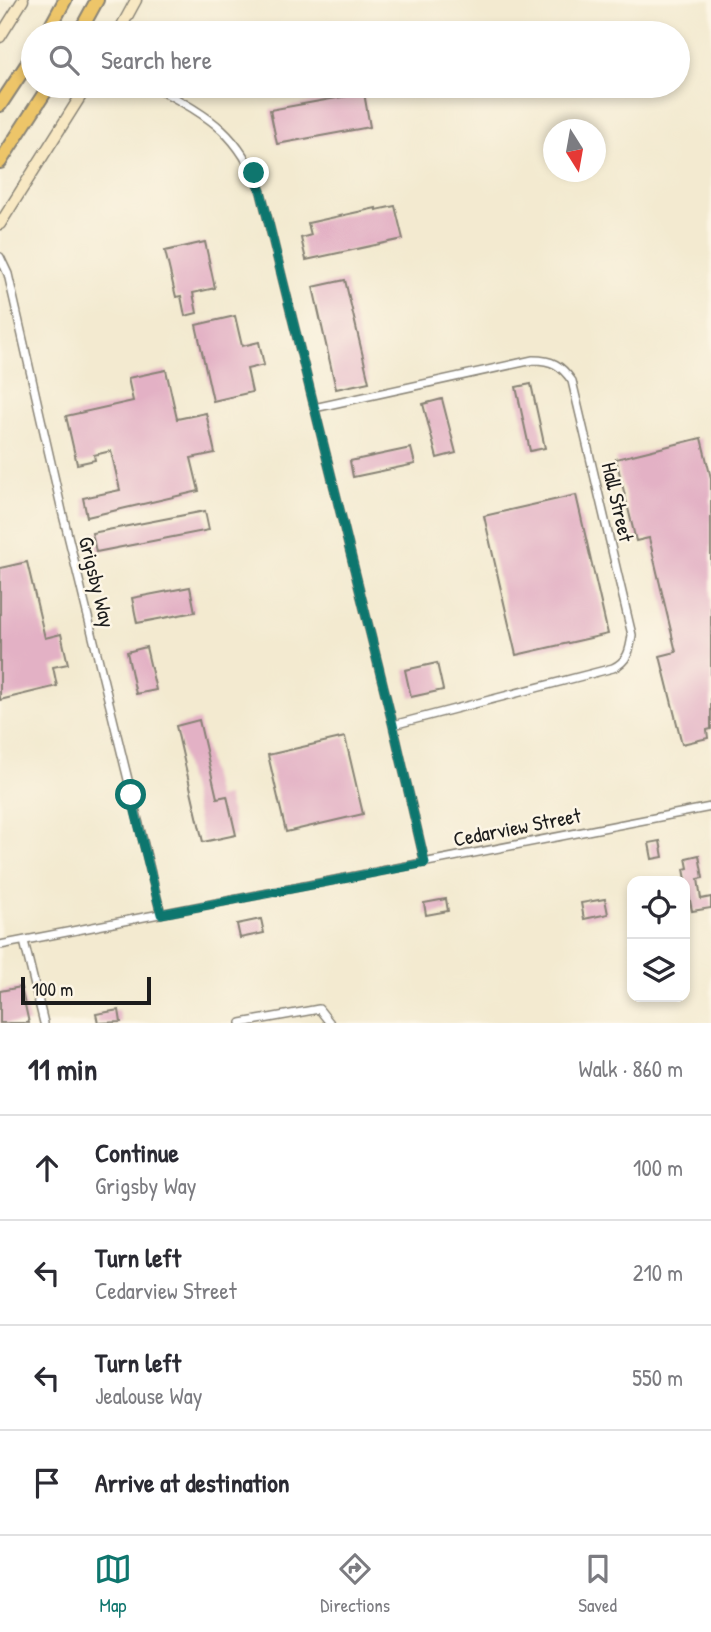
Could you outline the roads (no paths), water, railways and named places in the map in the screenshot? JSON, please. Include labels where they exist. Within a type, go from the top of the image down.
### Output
[{"type":"highway","points":[[54,21],[65,0]]},
{"type":"highway","points":[[86,21],[97,0]]},
{"type":"highway","points":[[0,105],[21,73]]},
{"type":"highway","points":[[0,162],[41,98]]},
{"type":"main road","points":[[0,37],[23,0]]},
{"type":"main road","points":[[125,21],[136,0]]},
{"type":"main road","points":[[0,224],[80,98]]},
{"type":"street","points":[[175,98],[209,117],[230,136],[254,173],[261,192],[425,863]]},
{"type":"street","name":"Grigsby Way","points":[[0,257],[8,274],[59,500],[161,914]]},
{"type":"street","name":"Hall Street","points":[[314,408],[533,360],[555,363],[562,367],[572,380],[632,635],[630,652],[622,664],[613,668],[393,725]]},
{"type":"street","name":"Cedarview Street","points":[[0,945],[711,807]]},
{"type":"street","points":[[24,941],[44,1023]]},
{"type":"street","points":[[241,1023],[319,1009],[330,1023]]}]
